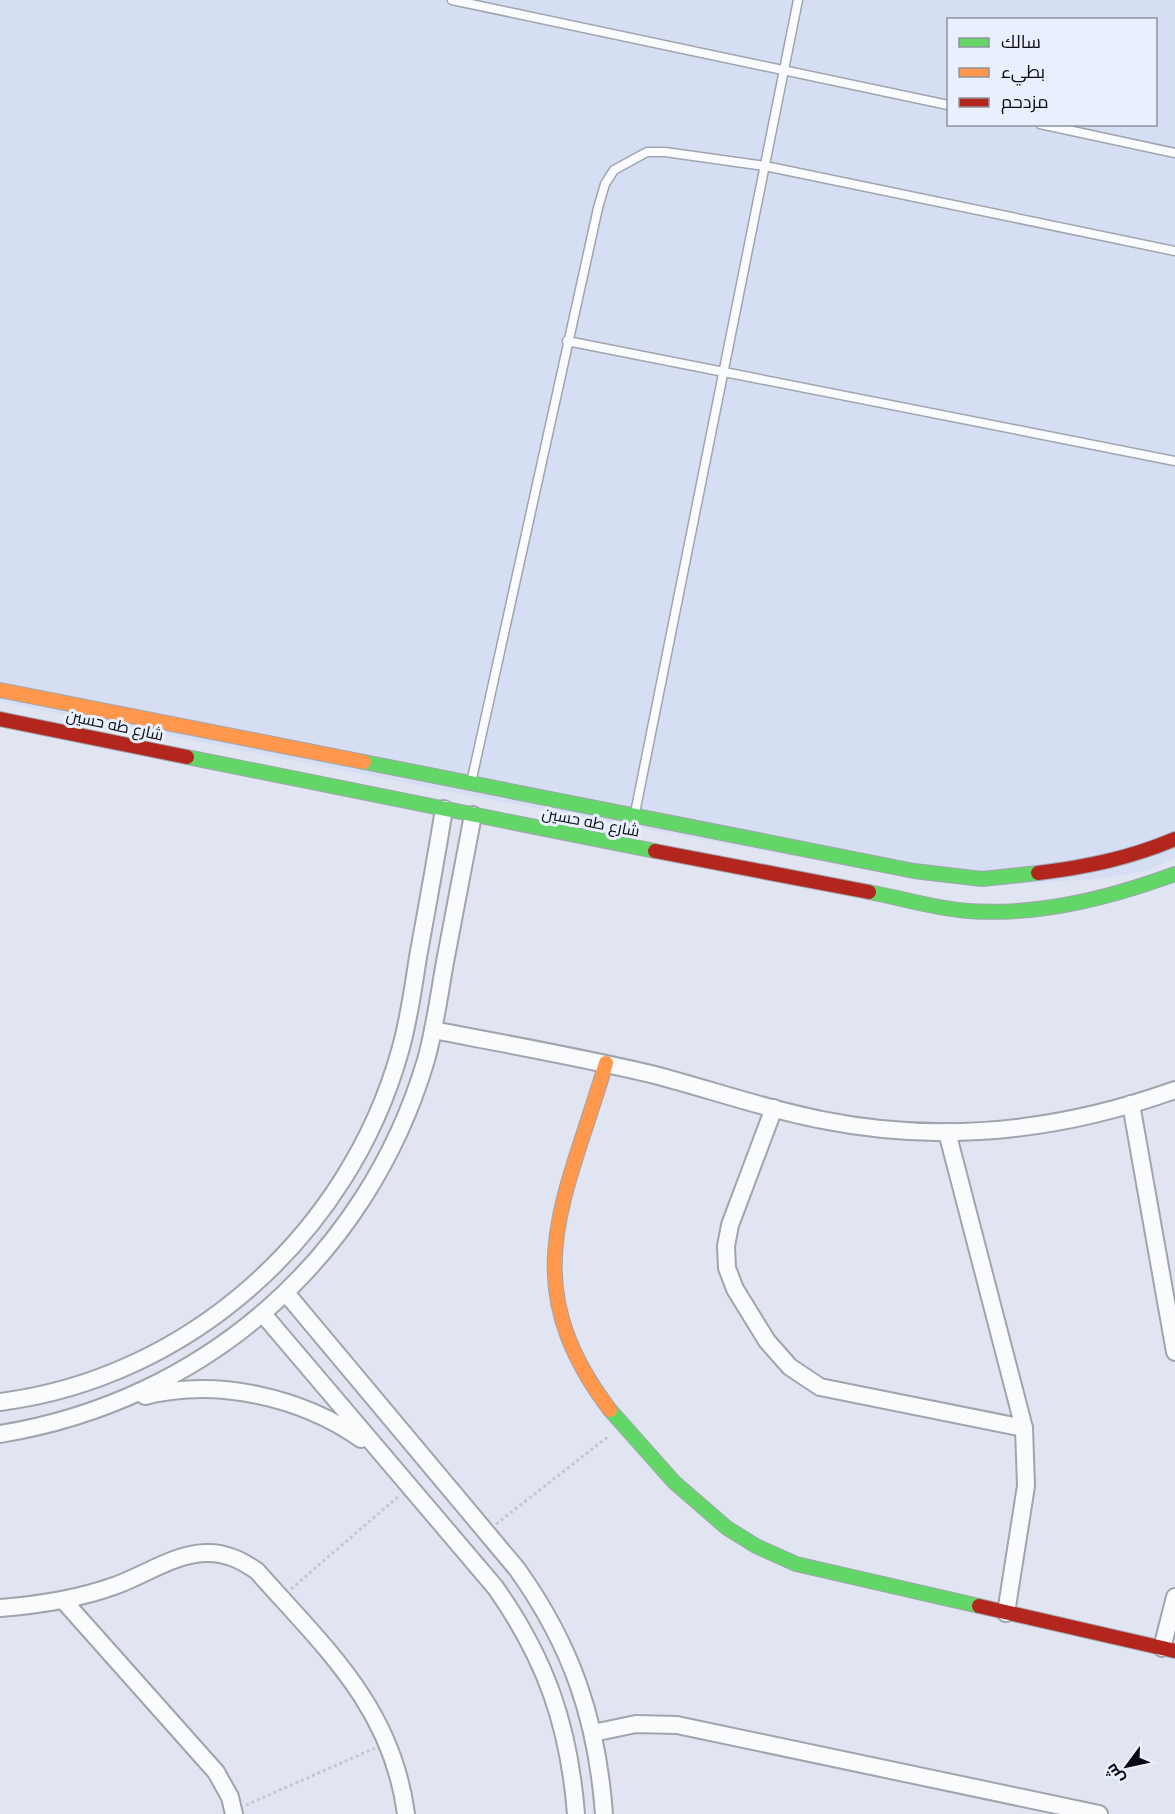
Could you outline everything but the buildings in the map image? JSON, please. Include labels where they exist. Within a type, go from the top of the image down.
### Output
[{"type":"main road","name":"شارع طه حسين","points":[[0,690],[469,802],[967,911],[1041,910],[1085,903],[1137,889],[1175,874]]},
{"type":"main road","name":"شارع طه حسين","points":[[0,719],[444,809],[469,802],[635,814],[914,871],[982,879],[1090,867],[1137,855],[1175,839]]},
{"type":"main road","points":[[606,1063],[558,1221],[553,1276],[558,1312],[569,1344],[585,1373],[622,1425],[675,1483],[750,1543],[796,1564],[1168,1650]]},
{"type":"street","points":[[118,1403],[186,1369],[263,1314],[286,1293],[332,1243],[378,1174],[413,1099],[433,1030],[469,802]]},
{"type":"street","points":[[0,1402],[70,1389],[108,1376],[172,1345],[232,1304],[259,1281],[310,1226],[358,1152],[387,1089],[400,1052],[409,1014],[444,809]]},
{"type":"street","points":[[433,1030],[606,1063],[774,1108],[858,1126],[947,1132],[1040,1125],[1131,1104],[1175,1090]]},
{"type":"street","points":[[1131,1104],[1175,1352]]},
{"type":"street","points":[[774,1108],[730,1225],[726,1246],[727,1268],[735,1288],[767,1341],[790,1367],[820,1387],[1024,1428]]},
{"type":"street","points":[[947,1132],[1024,1428],[1026,1486],[1006,1612]]},
{"type":"street","points":[[286,1293],[517,1569],[557,1631],[573,1663],[593,1733],[604,1814]]},
{"type":"street","points":[[263,1314],[495,1587],[532,1644],[557,1706],[565,1739],[576,1814]]},
{"type":"street","points":[[0,1434],[45,1427],[118,1403],[186,1390],[254,1395],[319,1415],[378,1451]]},
{"type":"street","points":[[0,1608],[63,1600],[110,1588],[184,1558],[204,1553],[218,1553],[245,1562],[257,1571],[348,1674],[372,1710],[387,1742],[403,1790],[406,1814]]},
{"type":"street","points":[[1168,1650],[1175,1597]]},
{"type":"street","points":[[63,1600],[207,1761],[224,1784],[234,1812]]},
{"type":"street","points":[[593,1733],[636,1724],[677,1725],[1099,1814]]},
{"type":"lane","points":[[452,0],[947,105]]},
{"type":"lane","points":[[635,814],[798,0]]},
{"type":"lane","points":[[1049,126],[1175,153]]},
{"type":"lane","points":[[469,802],[567,341],[598,208],[605,184],[614,170],[647,152],[665,152],[765,166],[1175,251]]},
{"type":"lane","points":[[567,341],[1175,461]]},
{"type":"path","points":[[486,1532],[622,1425]]},
{"type":"path","points":[[281,1598],[409,1486]]},
{"type":"path","points":[[234,1812],[387,1742]]},
{"type":"shaded area","points":[[0,0],[1175,0],[1175,858],[1149,870],[1106,878],[994,886],[926,881],[460,794],[0,702]]},
{"type":"traffic: fast","points":[[187,757],[655,851]]},
{"type":"traffic: fast","points":[[364,762],[914,871],[982,879],[1038,873]]},
{"type":"traffic: fast","points":[[869,892],[956,910],[1021,911],[1099,898],[1175,874]]},
{"type":"traffic: fast","points":[[610,1410],[674,1482],[727,1528],[756,1546],[796,1564],[979,1606]]},
{"type":"traffic: slow","points":[[0,690],[364,762]]},
{"type":"traffic: slow","points":[[606,1063],[564,1199],[556,1240],[555,1280],[562,1321],[580,1364],[610,1410]]},
{"type":"traffic: jam","points":[[0,719],[187,757]]},
{"type":"traffic: jam","points":[[1038,873],[1108,861],[1175,839]]},
{"type":"traffic: jam","points":[[655,851],[869,892]]},
{"type":"traffic: jam","points":[[979,1606],[1175,1651]]}]
